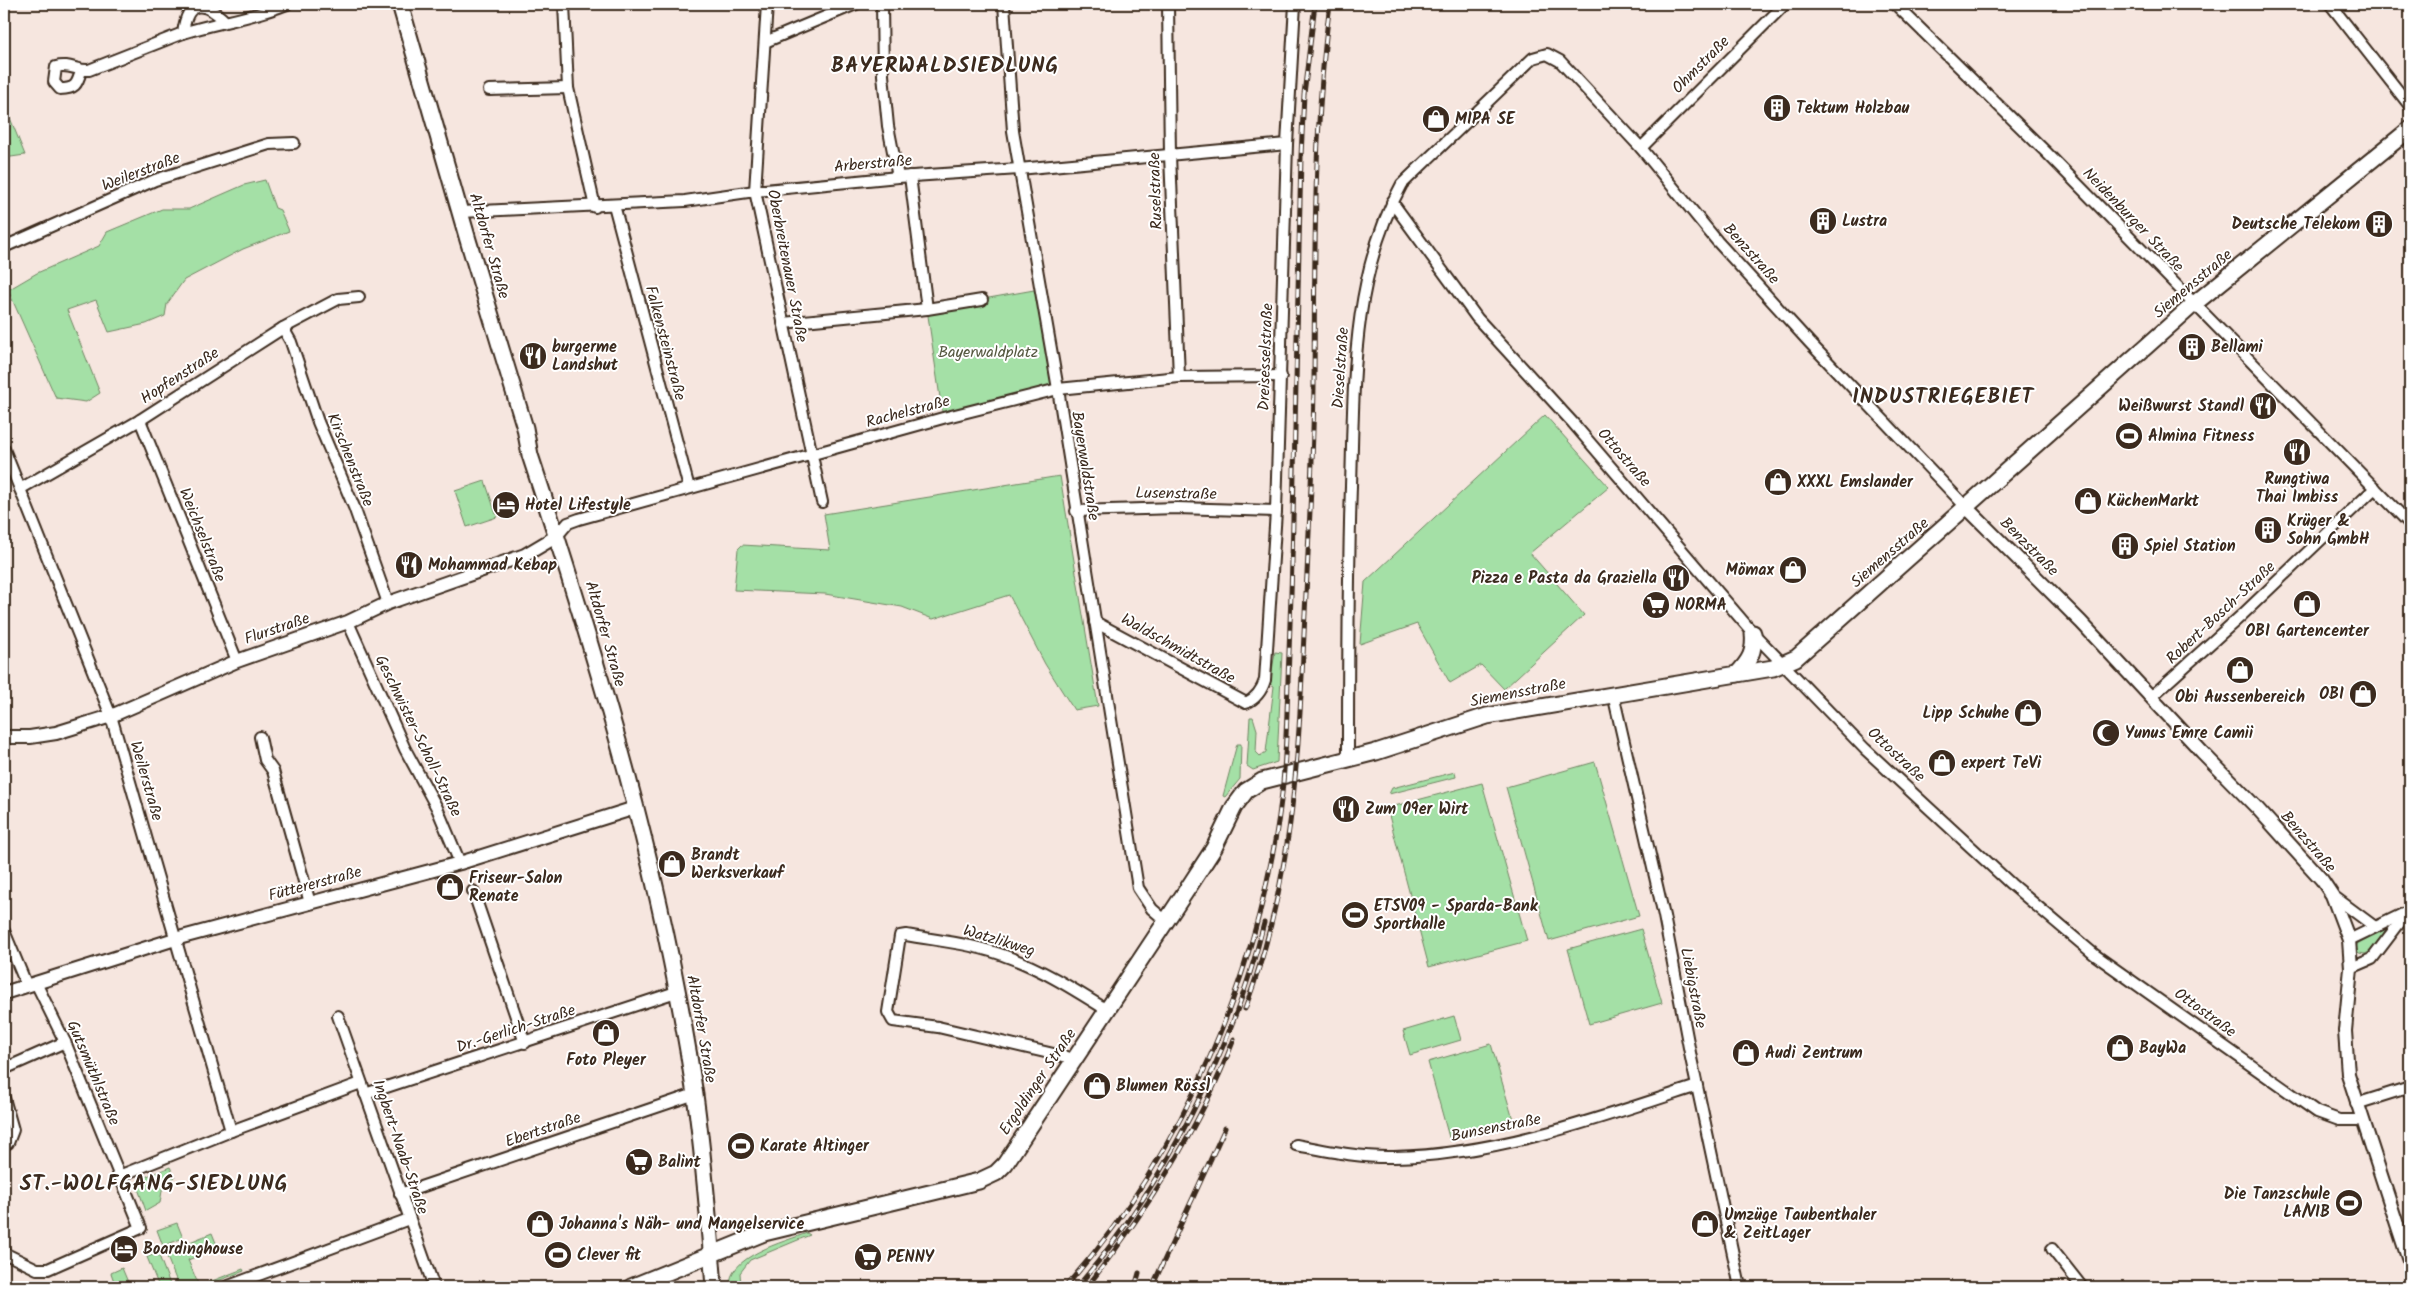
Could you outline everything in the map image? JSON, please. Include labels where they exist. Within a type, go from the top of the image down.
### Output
[{"type":"main road","name":"Altdorfer Straße","points":[[400,4],[462,212],[468,240],[525,428],[530,455],[588,633],[656,892],[695,1094],[714,1287]]},
{"type":"main road","name":"Siemensstraße","points":[[1280,776],[1348,758],[1487,716],[1737,674],[1784,664],[1796,658],[1967,508],[2194,304],[2410,129]]},
{"type":"main road","points":[[1737,674],[1752,657],[1755,644],[1754,633]]},
{"type":"main road","name":"Ergoldinger Straße","points":[[631,1287],[764,1233],[828,1216],[965,1185],[989,1177],[1005,1164],[1075,1059],[1214,848],[1240,799],[1252,786],[1280,776]]},
{"type":"street","points":[[81,71],[111,62],[183,33],[225,21],[263,14],[287,4]]},
{"type":"street","points":[[564,4],[568,88],[595,207]]},
{"type":"street","name":"Oberbreitenauer Straße","points":[[767,4],[755,191],[810,454],[822,502]]},
{"type":"street","points":[[765,42],[856,4]]},
{"type":"street","points":[[882,4],[883,75],[888,126],[898,177]]},
{"type":"street","name":"Bayerwaldstraße","points":[[1004,4],[1013,131],[1058,390],[1138,888],[1152,909],[1166,921]]},
{"type":"street","name":"Ruselstraße","points":[[1168,4],[1170,155],[1179,377]]},
{"type":"street","name":"Dreisesselstraße","points":[[1246,703],[1257,695],[1265,680],[1276,511],[1287,144],[1296,4]]},
{"type":"street","name":"Ohmstraße","points":[[1641,148],[1785,4]]},
{"type":"street","name":"Neidenburger Straße","points":[[1895,4],[2047,154],[2410,524]]},
{"type":"street","points":[[2330,4],[2410,106]]},
{"type":"street","points":[[183,33],[185,18],[189,10],[194,6],[207,7],[217,12],[225,21]]},
{"type":"street","name":"Benzstraße","points":[[1547,54],[1560,61],[1641,148],[1724,248],[1967,508],[2081,622],[2257,808],[2322,880],[2332,895],[2349,940],[2350,968],[2345,1053],[2348,1074],[2362,1120]]},
{"type":"street","name":"Dieselstraße","points":[[1348,758],[1348,608],[1354,360],[1368,268],[1392,202],[1402,184],[1533,58],[1547,54]]},
{"type":"street","points":[[489,90],[568,88]]},
{"type":"street","name":"Weilerstraße","points":[[4,247],[155,180],[269,144],[294,143]]},
{"type":"street","name":"Arberstraße","points":[[462,212],[595,207],[685,201],[755,191],[898,177],[1019,169],[1287,144]]},
{"type":"street","points":[[910,176],[927,309]]},
{"type":"street","name":"Ottostraße","points":[[1392,202],[1477,318],[1573,424],[1754,633],[1864,749],[2011,884],[2095,955],[2317,1112],[2339,1120],[2362,1120]]},
{"type":"street","name":"Falkensteinstraße","points":[[614,205],[689,488]]},
{"type":"street","name":"Hopfenstraße","points":[[20,489],[140,420],[283,328],[338,299],[359,297]]},
{"type":"street","points":[[783,323],[927,309],[982,300]]},
{"type":"street","name":"Kirschenstraße","points":[[283,328],[291,342],[318,422],[354,507],[388,603]]},
{"type":"street","name":"Rachelstraße","points":[[557,536],[568,523],[579,519],[810,454],[1058,390],[1179,377],[1281,376]]},
{"type":"street","name":"Weichselstraße","points":[[140,420],[237,661]]},
{"type":"street","name":"Weilerstraße","points":[[4,449],[111,716],[231,1131]]},
{"type":"street","name":"Robert-Bosch-Straße","points":[[2151,697],[2242,615],[2375,488]]},
{"type":"street","name":"Lusenstraße","points":[[1076,511],[1177,508],[1276,511]]},
{"type":"street","name":"Flurstraße","points":[[4,737],[30,737],[56,733],[111,716],[237,661],[348,622],[388,603],[525,555],[557,536]]},
{"type":"street","name":"Geschwister-Scholl-Straße","points":[[348,622],[405,749],[437,808],[460,863]]},
{"type":"street","name":"Waldschmidtstraße","points":[[1095,622],[1246,703]]},
{"type":"street","name":"Liebigstraße","points":[[1613,694],[1664,916],[1697,1086],[1740,1287]]},
{"type":"street","points":[[260,737],[265,760],[273,771],[310,903]]},
{"type":"street","name":"Füttererstraße","points":[[4,993],[175,939],[460,863],[635,808]]},
{"type":"street","points":[[473,891],[525,1043]]},
{"type":"street","points":[[2332,895],[2375,926]]},
{"type":"street","points":[[2349,940],[2409,910]]},
{"type":"street","points":[[2350,968],[2372,959],[2409,910]]},
{"type":"street","name":"Gutsmüthlstraße","points":[[4,931],[65,1042],[119,1176],[141,1224],[139,1230],[48,1268],[37,1269],[4,1253]]},
{"type":"street","name":"Watzlikweg","points":[[1075,1059],[938,1027],[893,1022],[888,1012],[901,935],[962,944],[1006,956],[1040,970],[1107,1010]]},
{"type":"street","name":"Dr.-Gerlich-Straße","points":[[365,1094],[676,992]]},
{"type":"street","name":"Ingbert-Naab-Straße","points":[[338,1016],[434,1287]]},
{"type":"street","points":[[4,1069],[65,1042]]},
{"type":"street","points":[[119,1176],[231,1131],[361,1083]]},
{"type":"street","name":"Bunsenstraße","points":[[1296,1145],[1340,1153],[1392,1158],[1452,1152],[1581,1124],[1697,1086]]},
{"type":"street","points":[[2356,1104],[2410,1087]]},
{"type":"street","name":"Ebertstraße","points":[[400,1194],[695,1094]]},
{"type":"street","points":[[4,1098],[13,1130],[8,1143],[4,1145]]},
{"type":"street","points":[[2362,1120],[2410,1264]]},
{"type":"street","points":[[226,1287],[409,1219]]},
{"type":"street","points":[[2052,1249],[2082,1287]]},
{"type":"green space","points":[[4,103],[25,155],[4,158]]},
{"type":"green space","points":[[265,180],[275,208],[280,210],[289,231],[243,249],[184,280],[167,304],[165,316],[146,324],[109,332],[96,300],[67,310],[100,393],[86,402],[56,398],[8,290],[37,273],[99,246],[107,232],[162,209],[189,209],[244,185]]},
{"type":"green space","name":"Bayerwaldplatz","points":[[1034,290],[1040,291],[1058,389],[943,418],[927,309]]},
{"type":"green space","points":[[1545,415],[1609,487],[1530,553],[1584,615],[1504,689],[1481,665],[1450,683],[1417,624],[1360,644],[1365,582]]},
{"type":"green space","points":[[1060,476],[1098,706],[1074,710],[1045,664],[1009,595],[933,619],[902,607],[825,594],[734,590],[738,549],[742,545],[830,550],[824,514]]},
{"type":"green space","points":[[485,481],[497,517],[467,527],[455,491]]},
{"type":"green space","points":[[1275,652],[1282,653],[1277,762],[1253,770],[1247,766],[1250,717],[1253,717],[1257,730],[1256,752],[1260,756],[1266,752],[1274,686],[1270,684]]},
{"type":"green space","points":[[1237,744],[1241,744],[1240,779],[1225,797],[1223,796]]},
{"type":"green space","points":[[1595,762],[1639,916],[1549,941],[1506,787]]},
{"type":"green space","points":[[1455,772],[1456,777],[1389,794],[1392,788]]},
{"type":"green space","points":[[1482,783],[1527,941],[1429,967],[1387,808]]},
{"type":"green space","points":[[2391,925],[2373,950],[2365,954],[2359,953],[2356,949],[2357,944]]},
{"type":"green space","points":[[1641,929],[1662,1003],[1589,1024],[1568,949]]},
{"type":"green space","points":[[1454,1016],[1461,1040],[1410,1055],[1403,1031]]},
{"type":"green space","points":[[1491,1044],[1514,1123],[1450,1141],[1428,1062]]},
{"type":"green space","points":[[170,1167],[175,1177],[163,1185],[160,1203],[146,1211],[136,1183],[140,1179]]},
{"type":"green space","points":[[177,1223],[183,1238],[163,1246],[157,1230]]},
{"type":"green space","points":[[212,1233],[218,1248],[188,1260],[199,1286],[243,1269],[244,1271],[202,1287],[179,1287],[165,1252]]},
{"type":"green space","points":[[807,1233],[810,1235],[750,1260],[740,1273],[741,1287],[730,1287],[732,1276],[747,1259],[772,1246]]},
{"type":"green space","points":[[158,1253],[171,1287],[159,1287],[147,1257]]},
{"type":"green space","points":[[122,1268],[130,1287],[116,1287],[111,1273]]},
{"type":"railway","points":[[1065,1287],[1108,1235],[1146,1178],[1180,1119],[1210,1056],[1235,992],[1256,926],[1272,859],[1282,793],[1286,736],[1301,156],[1304,94],[1315,4]]},
{"type":"railway","points":[[1245,1009],[1261,962],[1283,870],[1290,824],[1299,731],[1313,447],[1315,241],[1320,99],[1330,4]]},
{"type":"railway","points":[[1077,1287],[1108,1249],[1137,1207],[1191,1115],[1234,1019],[1251,970],[1264,923]]},
{"type":"railway","points":[[1087,1287],[1130,1229],[1170,1169],[1205,1105],[1234,1039]]},
{"type":"railway","points":[[1152,1287],[1225,1128]]},
{"type":"railway","points":[[1135,1287],[1139,1273]]},
{"type":"place","name":"Tektum Holzbau","points":[[1777,108]]},
{"type":"place","name":"MIPA SE","points":[[1436,119]]},
{"type":"place","name":"Lustra","points":[[1823,221]]},
{"type":"place","name":"Deutsche Telekom","points":[[2379,224]]},
{"type":"place","name":"Bellami","points":[[2192,347]]},
{"type":"place","name":"burgerme Landshut","points":[[533,356]]},
{"type":"place","name":"Weißwurst Standl","points":[[2263,406]]},
{"type":"place","name":"Almina Fitness","points":[[2129,436]]},
{"type":"place","name":"Rungtiwa Thai Imbiss","points":[[2297,452]]},
{"type":"place","name":"XXXL Emslander","points":[[1778,482]]},
{"type":"place","name":"KüchenMarkt","points":[[2088,501]]},
{"type":"place","name":"Hotel Lifestyle","points":[[506,505]]},
{"type":"place","name":"Krüger & Sohn GmbH","points":[[2268,530]]},
{"type":"place","name":"Spiel Station","points":[[2125,546]]},
{"type":"place","name":"Mohammad Kebap","points":[[409,565]]},
{"type":"place","name":"Mömax","points":[[1793,570]]},
{"type":"place","name":"Pizza e Pasta da Graziella","points":[[1676,578]]},
{"type":"place","name":"OBI Gartencenter","points":[[2307,604]]},
{"type":"place","name":"NORMA","points":[[1656,605]]},
{"type":"place","name":"Obi Aussenbereich","points":[[2240,670]]},
{"type":"place","name":"OBI","points":[[2363,694]]},
{"type":"place","name":"Lipp Schuhe","points":[[2028,713]]},
{"type":"place","name":"Yunus Emre Camii","points":[[2106,733]]},
{"type":"place","name":"expert TeVi","points":[[1942,763]]},
{"type":"place","name":"Zum 09er Wirt","points":[[1346,809]]},
{"type":"place","name":"Brandt Werksverkauf","points":[[672,864]]},
{"type":"place","name":"Friseur-Salon Renate","points":[[450,887]]},
{"type":"place","name":"ETSV09 - Sparda-Bank Sporthalle","points":[[1355,915]]},
{"type":"place","name":"Foto Pleyer","points":[[606,1033]]},
{"type":"place","name":"BayWa","points":[[2120,1048]]},
{"type":"place","name":"Audi Zentrum","points":[[1746,1053]]},
{"type":"place","name":"Blumen Rössl","points":[[1097,1086]]},
{"type":"place","name":"Karate Altinger","points":[[741,1146]]},
{"type":"place","name":"Balint","points":[[639,1162]]},
{"type":"place","name":"Die Tanzschule LA/VIB","points":[[2349,1203]]},
{"type":"place","name":"Johanna's Näh- und Mangelservice","points":[[540,1224]]},
{"type":"place","name":"Umzüge Taubenthaler & ZeitLager","points":[[1705,1224]]},
{"type":"place","name":"Boardinghouse","points":[[124,1249]]},
{"type":"place","name":"Clever fit","points":[[558,1255]]},
{"type":"place","name":"PENNY","points":[[868,1257]]},
{"type":"district","name":"BAYERWALDSIEDLUNG","points":[[945,66]]},
{"type":"district","name":"INDUSTRIEGEBIET","points":[[1943,397]]},
{"type":"district","name":"ST.-WOLFGANG-SIEDLUNG","points":[[154,1184]]}]
